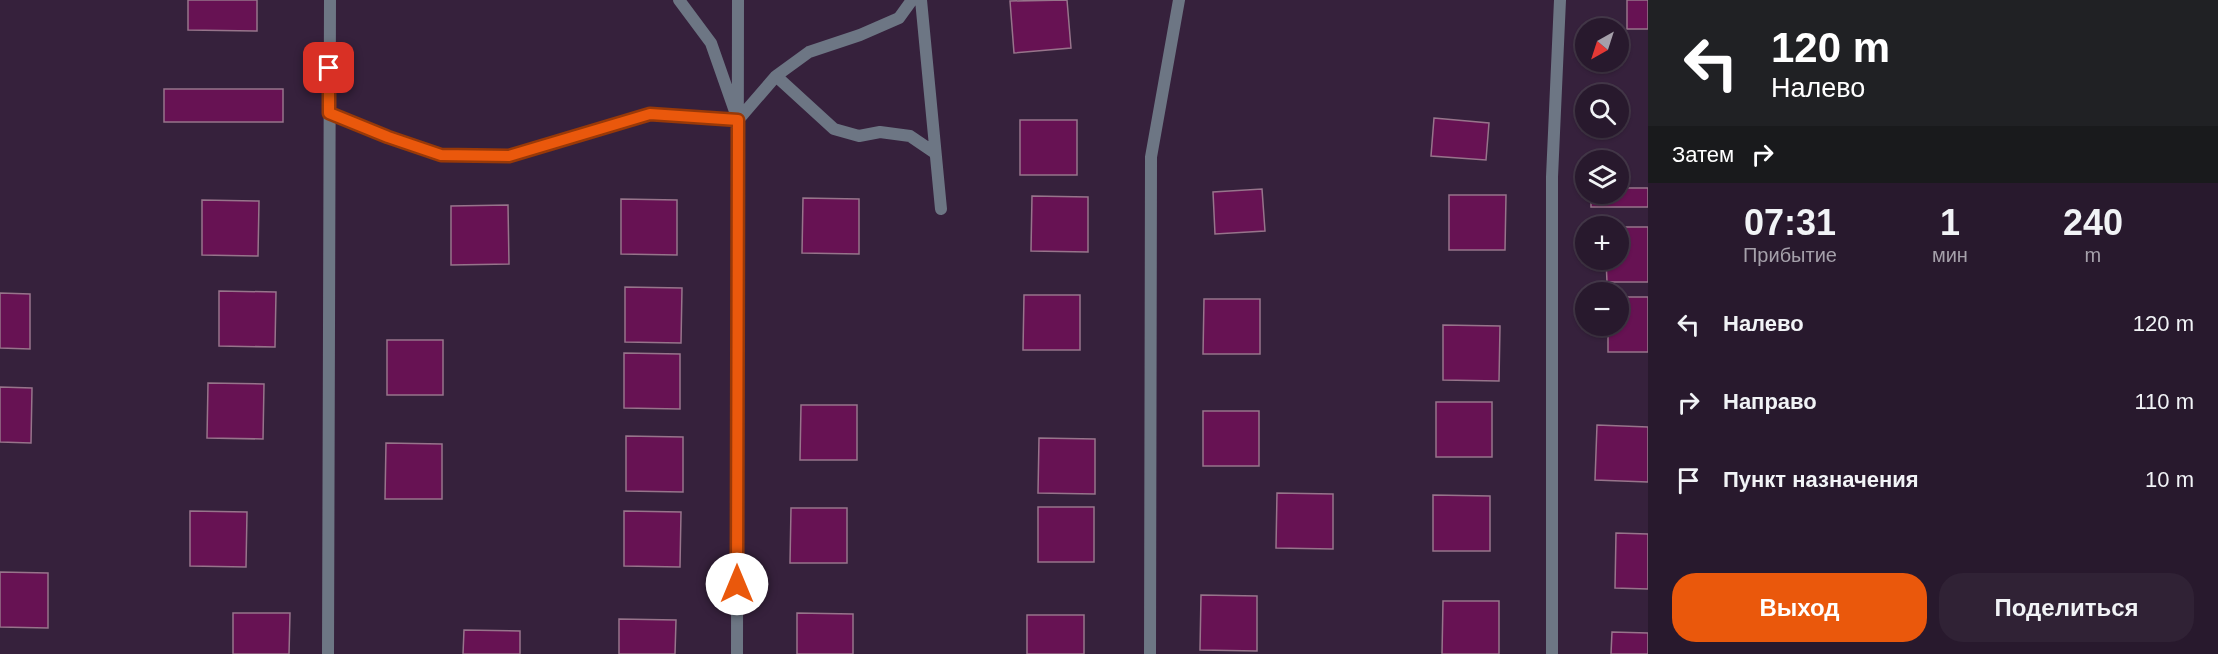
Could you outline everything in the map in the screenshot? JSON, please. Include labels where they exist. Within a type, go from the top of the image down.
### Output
[{"type":"street","points":[[328,654],[330,0]]},
{"type":"street","points":[[679,0],[711,43],[738,120]]},
{"type":"street","points":[[737,654],[738,0]]},
{"type":"street","points":[[738,120],[776,76],[809,52],[860,35],[898,18],[912,0]]},
{"type":"street","points":[[921,0],[940,209]]},
{"type":"street","points":[[1150,654],[1151,157],[1179,0]]},
{"type":"street","points":[[1552,654],[1552,177],[1560,0]]},
{"type":"street","points":[[776,76],[834,129],[859,136],[880,132],[910,136],[935,153]]},
{"type":"street","points":[[329,113],[441,155],[498,156],[509,156],[650,114],[738,120]]},
{"type":"building","points":[[188,0],[257,0],[257,31],[188,30]]},
{"type":"building","points":[[1067,0],[1071,48],[1014,53],[1010,1]]},
{"type":"building","points":[[1627,0],[1648,0],[1648,29],[1629,29],[1629,18],[1627,18]]},
{"type":"building","points":[[164,89],[283,89],[283,122],[164,122]]},
{"type":"building","points":[[1434,118],[1489,123],[1486,160],[1431,156]]},
{"type":"building","points":[[1020,120],[1077,120],[1077,175],[1020,175]]},
{"type":"building","points":[[1629,188],[1648,188],[1648,207],[1591,207],[1591,204],[1629,204]]},
{"type":"building","points":[[1262,189],[1265,231],[1215,234],[1213,192]]},
{"type":"building","points":[[1449,195],[1506,195],[1505,250],[1449,250]]},
{"type":"building","points":[[1032,196],[1088,197],[1088,252],[1031,251]]},
{"type":"building","points":[[803,198],[859,199],[859,254],[802,253]]},
{"type":"building","points":[[621,199],[677,200],[677,255],[621,254]]},
{"type":"building","points":[[202,200],[259,201],[258,256],[202,255]]},
{"type":"building","points":[[508,205],[509,264],[451,265],[451,206]]},
{"type":"building","points":[[1629,227],[1648,227],[1648,282],[1607,282],[1606,270],[1629,270]]},
{"type":"building","points":[[625,287],[682,288],[681,343],[625,342]]},
{"type":"building","points":[[219,291],[276,292],[275,347],[219,346]]},
{"type":"building","points":[[0,293],[30,294],[30,349],[0,348]]},
{"type":"building","points":[[1024,295],[1080,295],[1080,350],[1023,350]]},
{"type":"building","points":[[1629,297],[1648,297],[1648,352],[1608,352],[1608,336],[1629,336]]},
{"type":"building","points":[[1204,299],[1260,299],[1260,354],[1203,354]]},
{"type":"building","points":[[1443,325],[1500,326],[1499,381],[1443,380]]},
{"type":"building","points":[[387,340],[443,340],[443,395],[387,395]]},
{"type":"building","points":[[624,353],[680,354],[680,409],[624,408]]},
{"type":"building","points":[[208,383],[264,384],[263,439],[207,438]]},
{"type":"building","points":[[0,387],[32,388],[31,443],[0,442]]},
{"type":"building","points":[[1436,402],[1492,402],[1492,457],[1436,457]]},
{"type":"building","points":[[801,405],[857,405],[857,460],[800,460]]},
{"type":"building","points":[[1203,411],[1259,411],[1259,466],[1203,466]]},
{"type":"building","points":[[1597,425],[1648,427],[1648,482],[1595,480]]},
{"type":"building","points":[[626,436],[683,437],[683,492],[626,491]]},
{"type":"building","points":[[1039,438],[1095,439],[1095,494],[1038,493]]},
{"type":"building","points":[[386,443],[442,444],[442,499],[385,499]]},
{"type":"building","points":[[1277,493],[1333,494],[1333,549],[1276,548]]},
{"type":"building","points":[[1433,495],[1490,496],[1490,551],[1433,551]]},
{"type":"building","points":[[1038,507],[1094,507],[1094,562],[1038,562]]},
{"type":"building","points":[[791,508],[847,508],[847,563],[790,563]]},
{"type":"building","points":[[190,511],[247,512],[246,567],[190,566]]},
{"type":"building","points":[[624,511],[681,512],[680,567],[624,566]]},
{"type":"building","points":[[1616,533],[1648,534],[1648,589],[1615,588]]},
{"type":"building","points":[[0,572],[48,573],[48,628],[0,627]]},
{"type":"building","points":[[1201,595],[1257,596],[1257,651],[1200,650]]},
{"type":"building","points":[[1443,601],[1499,601],[1499,654],[1442,654]]},
{"type":"building","points":[[233,613],[290,613],[289,654],[233,654]]},
{"type":"building","points":[[797,613],[853,614],[853,654],[797,654]]},
{"type":"building","points":[[1027,615],[1084,615],[1084,654],[1027,654]]},
{"type":"building","points":[[619,619],[676,620],[675,654],[619,654]]},
{"type":"building","points":[[464,630],[520,631],[520,654],[463,654]]},
{"type":"building","points":[[1612,632],[1648,633],[1648,654],[1611,654]]},
{"type":"route","points":[[329,68],[329,113],[441,155],[509,156],[650,114],[738,120],[737,584]]}]
